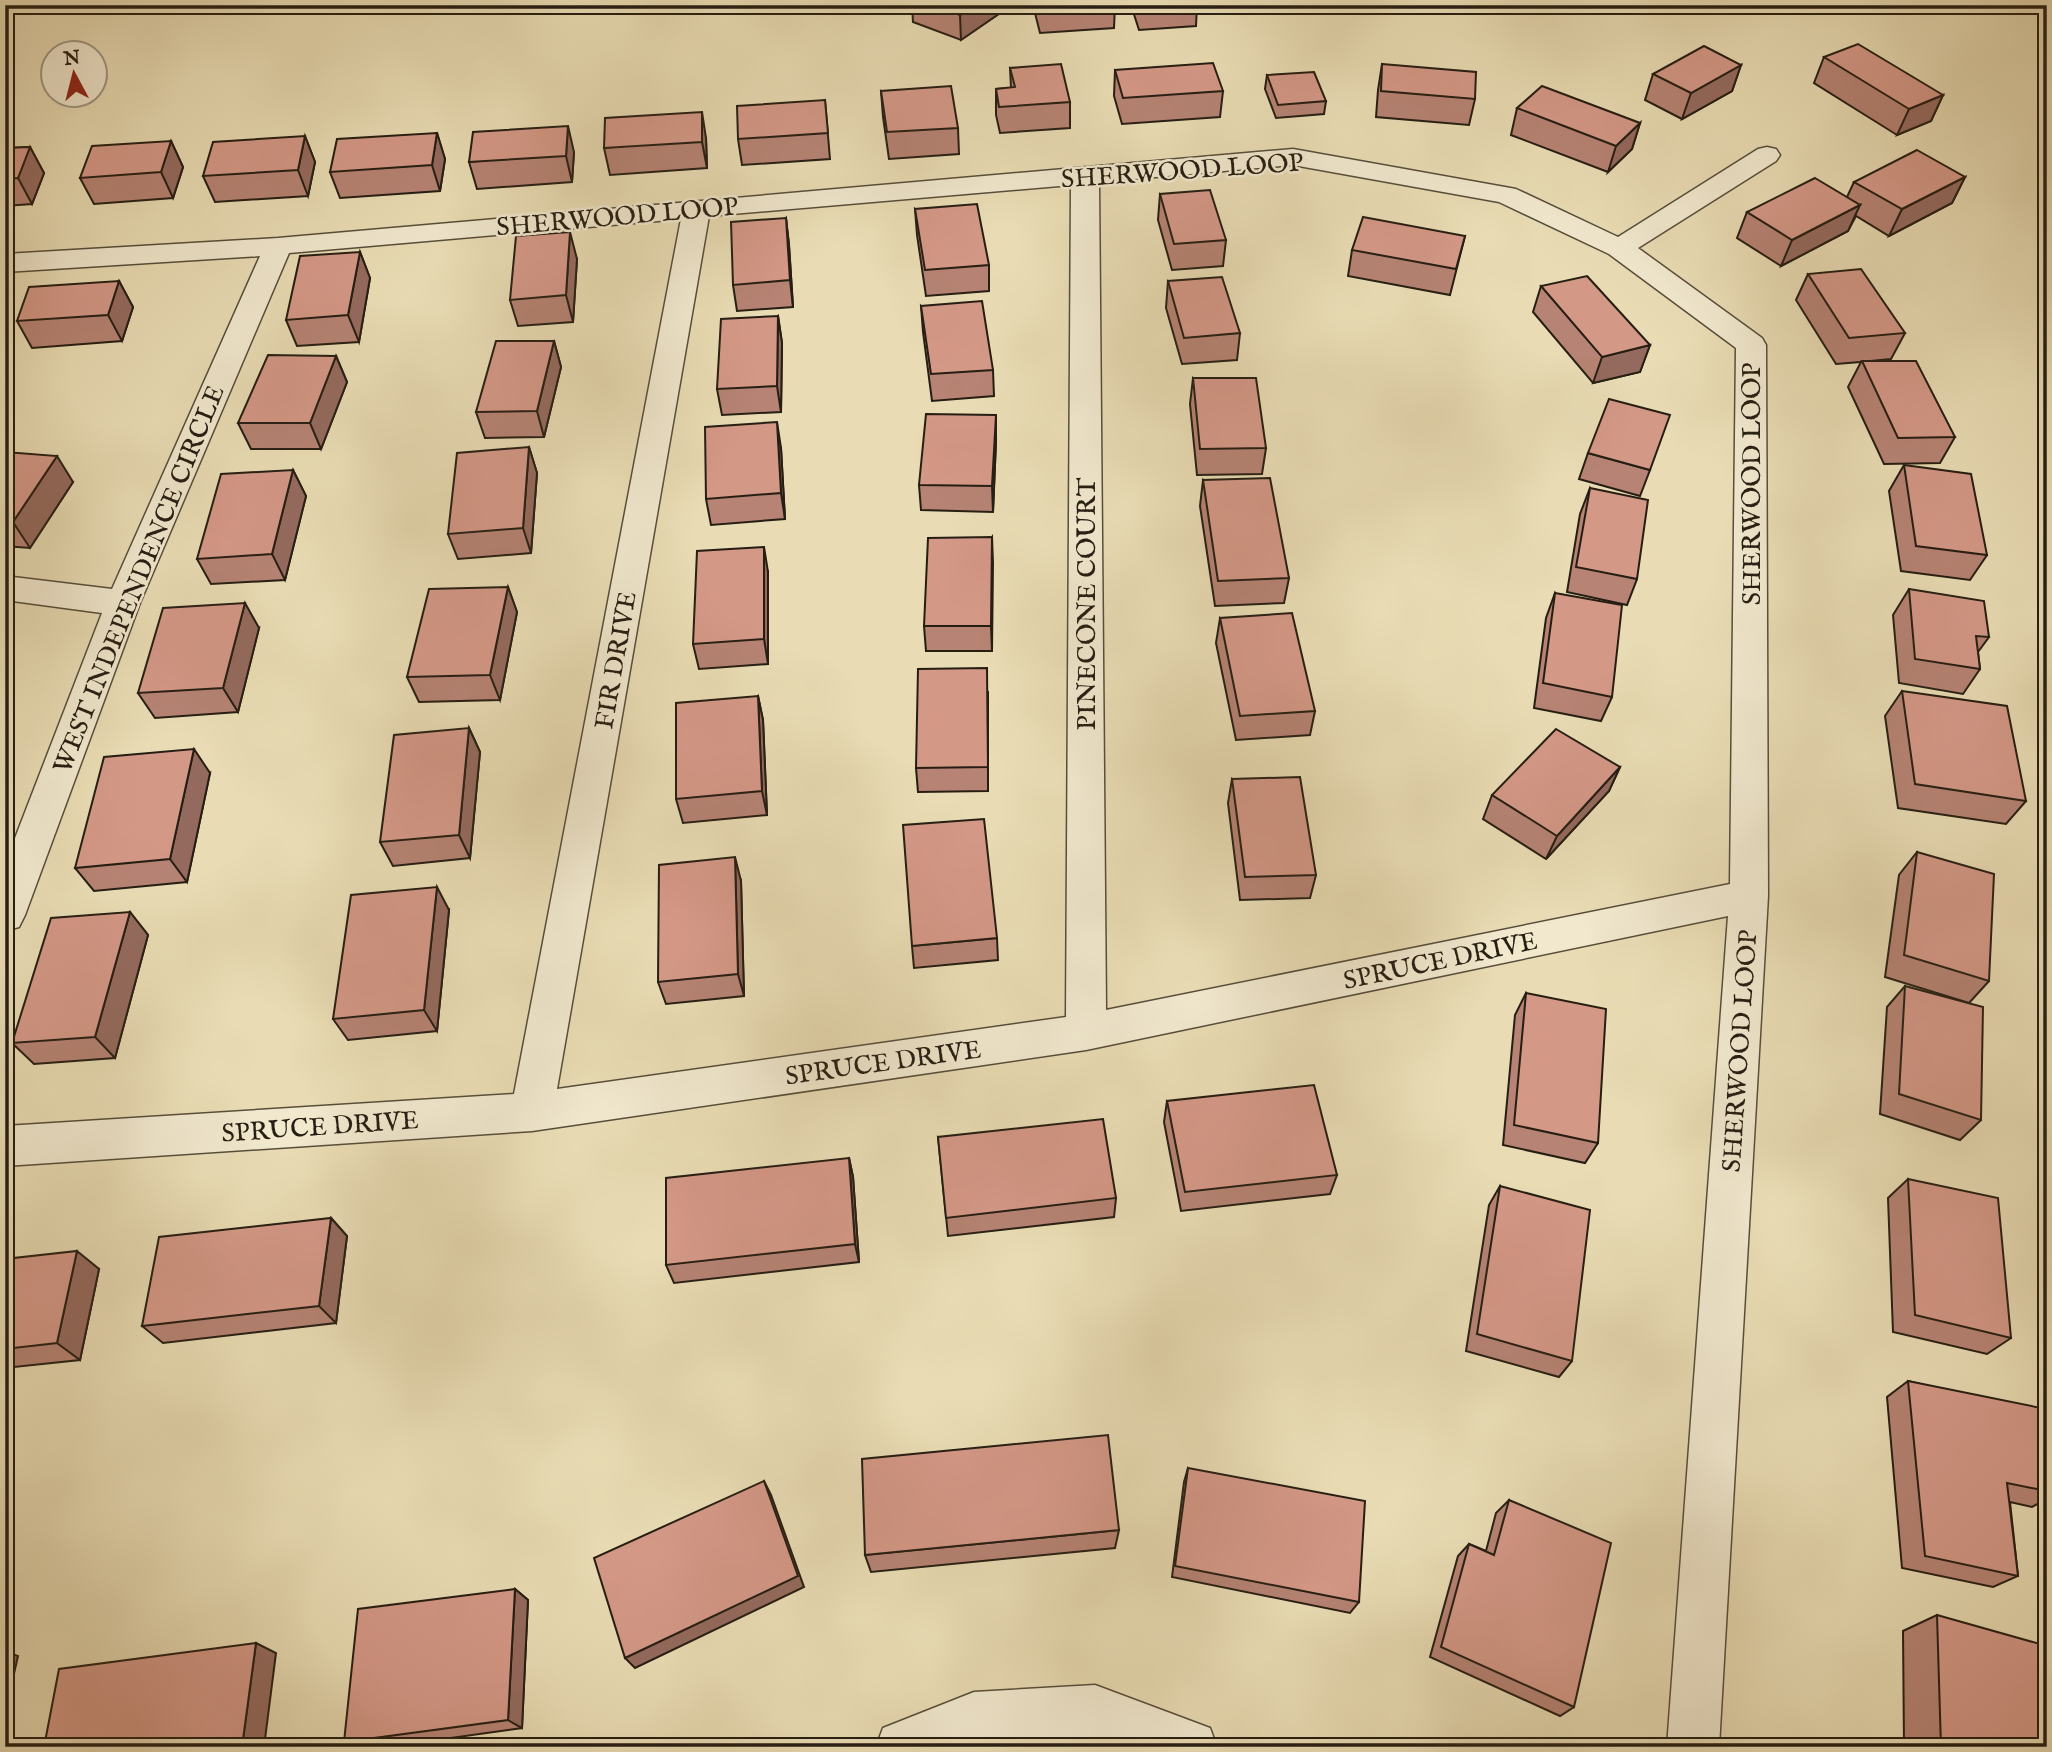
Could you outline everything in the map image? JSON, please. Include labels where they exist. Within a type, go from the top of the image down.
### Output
[{"type":"street","points":[[1619,248],[1767,155]]},
{"type":"street","name":"SHERWOOD LOOP","points":[[5,263],[278,246],[1293,157],[1506,194],[1619,248],[1751,345],[1749,896],[1693,1747]]},
{"type":"street","name":"PINECONE COURT","points":[[1085,175],[1086,1032]]},
{"type":"street","name":"FIR DRIVE","points":[[533,1112],[697,208]]},
{"type":"street","name":"WEST INDEPENDENCE CIRCLE","points":[[5,915],[123,603],[278,246]]},
{"type":"street","points":[[5,588],[123,603]]},
{"type":"street","name":"SPRUCE DRIVE","points":[[5,1146],[533,1112],[1086,1032],[1749,896]]},
{"type":"street","points":[[902,1747],[974,1718],[1096,1711],[1191,1747]]},
{"type":"building","points":[[936,5],[974,5],[960,15]]},
{"type":"building","points":[[1858,44],[1943,95],[1909,109],[1824,57]]},
{"type":"building","points":[[1704,46],[1741,65],[1691,93],[1653,74]]},
{"type":"building","points":[[1213,63],[1223,91],[1123,98],[1115,70]]},
{"type":"building","points":[[1061,64],[1070,102],[999,107],[996,89],[1015,87],[1010,68]]},
{"type":"building","points":[[1382,64],[1476,72],[1475,99],[1381,91]]},
{"type":"building","points":[[1314,72],[1326,101],[1278,105],[1267,75]]},
{"type":"building","points":[[951,86],[958,128],[887,132],[881,91]]},
{"type":"building","points":[[1542,86],[1640,123],[1616,146],[1517,108]]},
{"type":"building","points":[[825,100],[828,133],[738,139],[737,106]]},
{"type":"building","points":[[702,112],[702,142],[604,148],[605,118]]},
{"type":"building","points":[[568,126],[566,156],[469,162],[473,132]]},
{"type":"building","points":[[437,133],[432,165],[330,172],[337,139]]},
{"type":"building","points":[[305,136],[298,170],[203,176],[213,142]]},
{"type":"building","points":[[171,141],[161,172],[80,178],[92,146]]},
{"type":"building","points":[[30,147],[18,178],[5,179],[5,148]]},
{"type":"building","points":[[1917,150],[1965,177],[1902,209],[1854,182]]},
{"type":"building","points":[[1815,178],[1860,205],[1792,240],[1747,212]]},
{"type":"building","points":[[1210,190],[1226,240],[1174,244],[1160,194]]},
{"type":"building","points":[[977,204],[989,265],[925,270],[915,209]]},
{"type":"building","points":[[1363,217],[1465,236],[1456,269],[1352,250]]},
{"type":"building","points":[[786,218],[790,280],[733,285],[731,222]]},
{"type":"building","points":[[570,232],[566,295],[510,300],[516,236]]},
{"type":"building","points":[[360,252],[348,315],[286,320],[300,256]]},
{"type":"building","points":[[1861,269],[1905,333],[1849,338],[1808,274]]},
{"type":"building","points":[[1587,276],[1650,345],[1602,357],[1541,286]]},
{"type":"building","points":[[1222,277],[1240,333],[1184,338],[1168,281]]},
{"type":"building","points":[[119,281],[108,315],[17,321],[29,287]]},
{"type":"building","points":[[982,301],[993,370],[931,374],[921,306]]},
{"type":"building","points":[[778,316],[777,386],[717,389],[721,319]]},
{"type":"building","points":[[496,341],[554,341],[537,411],[476,412]]},
{"type":"building","points":[[268,355],[336,356],[310,423],[238,423]]},
{"type":"building","points":[[1862,361],[1916,361],[1955,437],[1898,438]]},
{"type":"building","points":[[1193,378],[1256,378],[1266,448],[1200,449]]},
{"type":"building","points":[[1609,399],[1670,415],[1650,470],[1588,453]]},
{"type":"building","points":[[926,414],[996,415],[992,486],[919,485]]},
{"type":"building","points":[[777,422],[781,493],[706,499],[705,427]]},
{"type":"building","points":[[529,447],[523,528],[448,534],[457,453]]},
{"type":"building","points":[[5,452],[57,456],[13,522],[5,521]]},
{"type":"building","points":[[1904,465],[1971,474],[1987,555],[1916,546]]},
{"type":"building","points":[[293,470],[272,554],[197,559],[221,474]]},
{"type":"building","points":[[1270,478],[1289,578],[1218,581],[1203,480]]},
{"type":"building","points":[[1590,488],[1648,500],[1637,579],[1576,567]]},
{"type":"building","points":[[992,537],[991,626],[924,626],[928,538]]},
{"type":"building","points":[[764,547],[764,639],[693,644],[697,551]]},
{"type":"building","points":[[508,587],[490,675],[407,677],[429,589]]},
{"type":"building","points":[[1909,589],[1984,601],[1989,637],[1976,636],[1980,669],[1915,659]]},
{"type":"building","points":[[1555,593],[1622,605],[1612,697],[1543,683]]},
{"type":"building","points":[[245,603],[223,688],[138,693],[163,608]]},
{"type":"building","points":[[1292,613],[1315,711],[1240,716],[1220,618]]},
{"type":"building","points":[[987,668],[988,767],[916,768],[918,669]]},
{"type":"building","points":[[1902,691],[2007,706],[2026,801],[1915,784]]},
{"type":"building","points":[[758,696],[762,791],[676,799],[676,703]]},
{"type":"building","points":[[469,728],[459,835],[380,842],[394,735]]},
{"type":"building","points":[[1556,729],[1620,767],[1557,836],[1492,795]]},
{"type":"building","points":[[194,749],[170,859],[75,868],[104,757]]},
{"type":"building","points":[[1300,777],[1316,875],[1245,877],[1232,779]]},
{"type":"building","points":[[984,819],[997,938],[912,946],[903,825]]},
{"type":"building","points":[[1917,852],[1994,874],[1989,981],[1904,955]]},
{"type":"building","points":[[735,857],[738,974],[658,982],[659,865]]},
{"type":"building","points":[[437,887],[424,1010],[333,1019],[351,895]]},
{"type":"building","points":[[130,912],[95,1037],[12,1043],[51,918]]},
{"type":"building","points":[[1905,986],[1983,1007],[1981,1120],[1899,1094]]},
{"type":"building","points":[[1526,993],[1606,1009],[1598,1143],[1514,1125]]},
{"type":"building","points":[[1314,1085],[1337,1175],[1185,1192],[1167,1101]]},
{"type":"building","points":[[1103,1119],[1116,1198],[946,1218],[938,1137]]},
{"type":"building","points":[[849,1158],[855,1244],[666,1265],[666,1178]]},
{"type":"building","points":[[1908,1179],[1998,1198],[2011,1338],[1915,1315]]},
{"type":"building","points":[[1500,1186],[1590,1210],[1572,1361],[1477,1334]]},
{"type":"building","points":[[331,1218],[319,1306],[142,1326],[159,1237]]},
{"type":"building","points":[[77,1251],[57,1343],[5,1349],[5,1259]]},
{"type":"building","points":[[1908,1381],[2046,1409],[2047,1491],[2007,1483],[2018,1576],[1925,1556]]},
{"type":"building","points":[[1108,1435],[1119,1530],[865,1555],[862,1459]]},
{"type":"building","points":[[1188,1468],[1365,1501],[1359,1602],[1175,1566]]},
{"type":"building","points":[[764,1481],[798,1576],[625,1658],[594,1558]]},
{"type":"building","points":[[1509,1500],[1611,1543],[1574,1707],[1441,1647],[1469,1544],[1494,1555]]},
{"type":"building","points":[[515,1589],[508,1720],[344,1742],[358,1609]]},
{"type":"building","points":[[1937,1615],[2047,1646],[2047,1747],[1941,1747]]},
{"type":"building","points":[[256,1643],[242,1747],[44,1747],[59,1669]]}]
